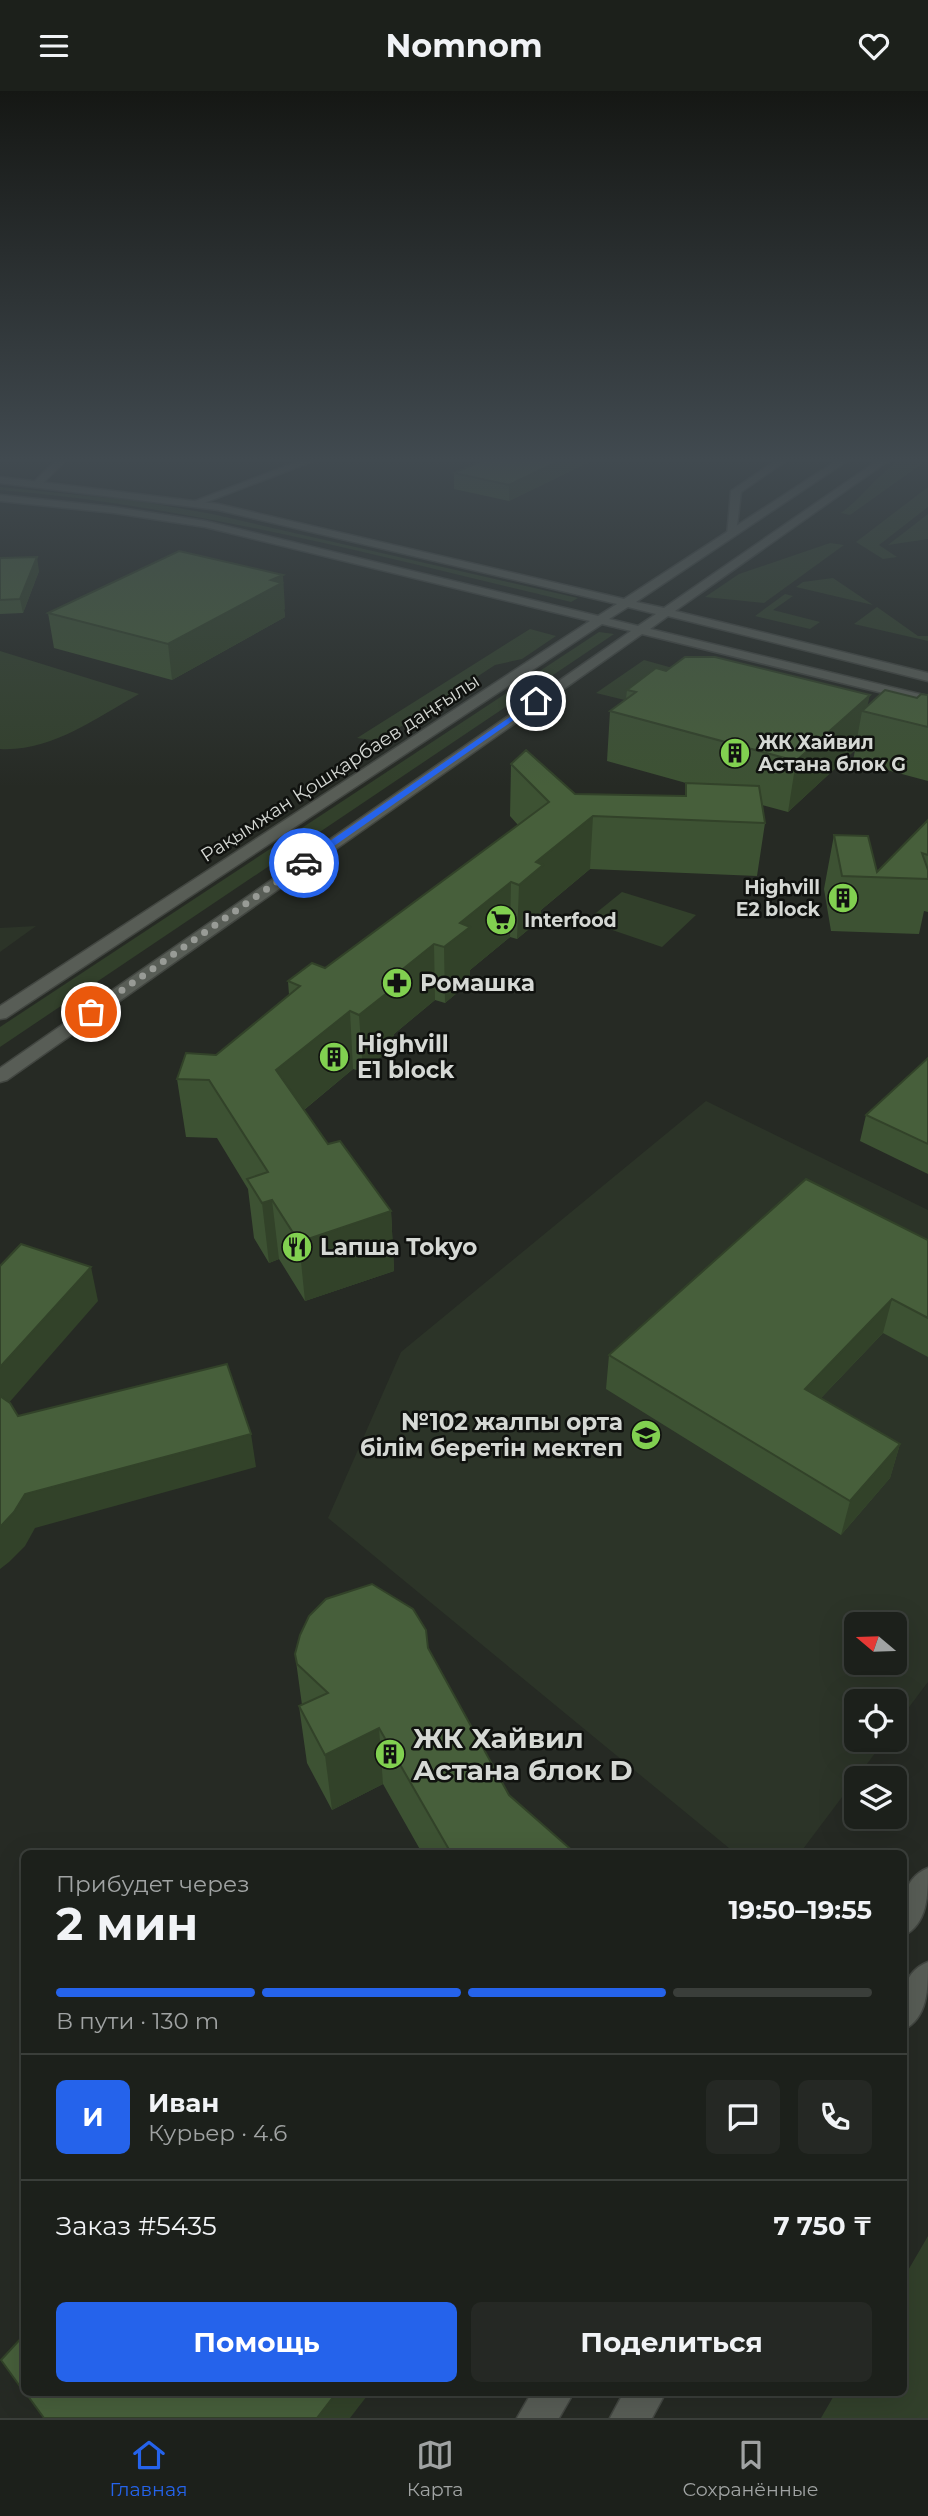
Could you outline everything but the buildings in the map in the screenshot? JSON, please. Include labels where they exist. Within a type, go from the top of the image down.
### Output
[{"type":"main road","points":[[396,570],[928,700]]},
{"type":"main road","points":[[485,570],[928,677]]},
{"type":"main road","name":"Рақымжан Қошқарбаев даңғылы","points":[[0,1014],[676,570]]},
{"type":"main road","points":[[0,1076],[726,570]]},
{"type":"main road","points":[[907,1915],[928,1883]]},
{"type":"main road","points":[[907,2008],[928,1977]]},
{"type":"main road","points":[[536,2418],[552,2396]]},
{"type":"main road","points":[[629,2418],[644,2396]]},
{"type":"shaded area","points":[[36,926],[0,952],[0,928]]},
{"type":"shaded area","name":"№102 жалпы орта білім беретін мектеп","points":[[706,1101],[928,1210],[928,1682],[907,1710],[907,1689],[844,1689],[844,1752],[876,1752],[865,1766],[844,1766],[844,1795],[802,1850],[731,1850],[328,1518],[401,1352]]},
{"type":"green space","points":[[436,570],[454,570],[578,598],[571,602]]},
{"type":"green space","points":[[752,570],[810,570],[764,603],[705,597],[739,574]]},
{"type":"green space","points":[[833,578],[873,605],[796,587],[803,582]]},
{"type":"green space","points":[[785,594],[793,596],[773,610],[820,622],[810,629],[755,616]]},
{"type":"green space","points":[[877,607],[918,636],[928,636],[928,641],[854,624]]},
{"type":"green space","points":[[530,629],[556,636],[522,659],[495,665],[379,741],[357,738]]},
{"type":"green space","points":[[599,632],[614,634],[0,1047],[0,1027]]},
{"type":"green space","points":[[0,651],[139,694],[90,723],[55,739],[37,745],[0,749]]},
{"type":"green space","points":[[644,660],[769,695],[637,703],[596,693]]},
{"type":"green space","points":[[622,892],[696,915],[662,947],[586,921]]},
{"type":"green space","points":[[928,2236],[928,2418],[821,2418],[834,2396],[907,2396],[907,2272]]},
{"type":"way so far","points":[[91,1012],[304,863]]},
{"type":"place","name":"ЖК Хайвил Астана блок G","points":[[735,753]]},
{"type":"place","name":"Highvill E2 block","points":[[843,898]]},
{"type":"place","name":"Interfood","points":[[501,920]]},
{"type":"place","name":"Ромашка","points":[[397,983]]},
{"type":"place","name":"Highvill E1 block","points":[[334,1057]]},
{"type":"place","name":"Lапша Tokyo","points":[[297,1247]]},
{"type":"place","name":"№102 жалпы орта білім беретін мектеп","points":[[646,1435]]},
{"type":"place","name":"ЖК Хайвил Астана блок D","points":[[390,1754]]},
{"type":"route","points":[[304,863],[536,701]]}]
